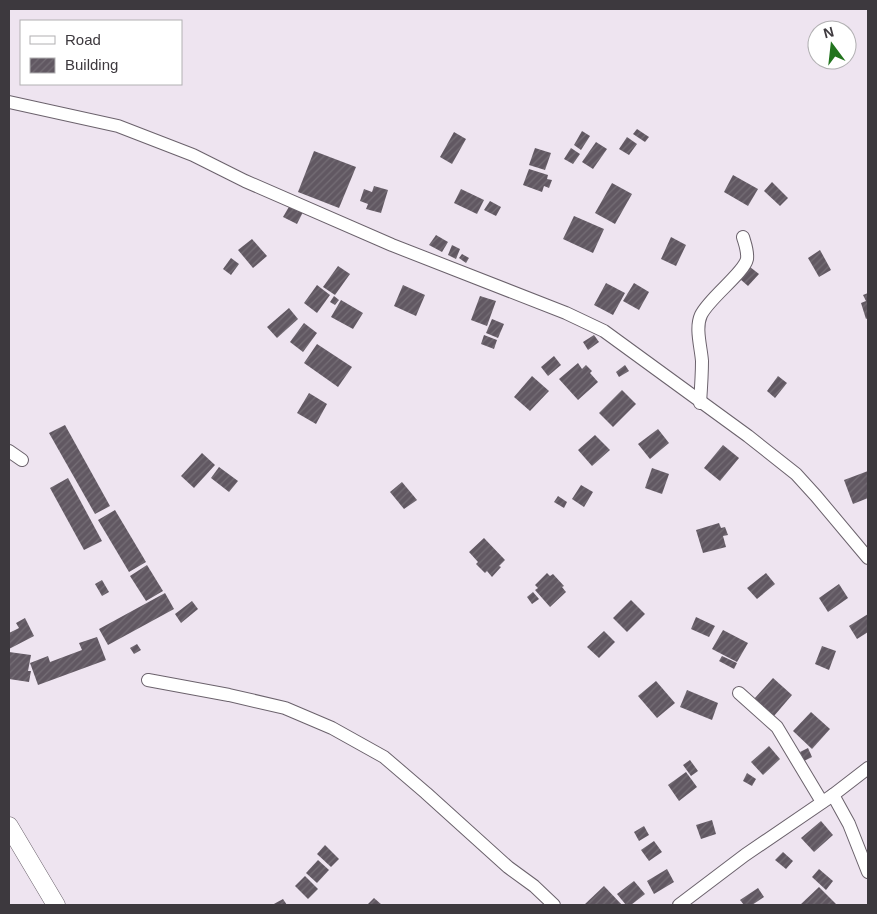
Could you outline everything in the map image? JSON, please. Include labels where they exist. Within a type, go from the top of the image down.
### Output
[{"type":"main road","points":[[9,826],[56,905]]},
{"type":"street","points":[[9,102],[118,126],[193,155],[245,181],[392,244],[566,312],[604,332],[748,436],[796,474],[868,558]]},
{"type":"street","points":[[700,403],[702,362],[699,322],[701,315],[717,293],[745,265],[747,250],[743,237]]},
{"type":"street","points":[[9,451],[22,460]]},
{"type":"street","points":[[148,680],[229,695],[285,708],[332,728],[384,758],[554,905]]},
{"type":"street","points":[[738,693],[777,727],[822,802]]},
{"type":"street","points":[[686,903],[745,854],[833,795],[868,768]]},
{"type":"street","points":[[833,795],[849,824],[868,872]]},
{"type":"building","points":[[637,129],[649,137],[645,142],[633,134]]},
{"type":"building","points":[[582,131],[590,136],[581,150],[574,145]]},
{"type":"building","points":[[454,132],[466,139],[452,164],[440,157]]},
{"type":"building","points":[[627,137],[637,144],[629,155],[619,149]]},
{"type":"building","points":[[596,142],[607,149],[593,169],[582,162]]},
{"type":"building","points":[[535,148],[551,153],[545,170],[529,165]]},
{"type":"building","points":[[571,148],[580,154],[573,164],[564,159]]},
{"type":"building","points":[[314,151],[356,167],[339,208],[298,192]]},
{"type":"building","points":[[529,169],[548,175],[547,179],[552,180],[549,188],[544,186],[542,192],[523,185]]},
{"type":"building","points":[[733,175],[758,189],[748,206],[724,192]]},
{"type":"building","points":[[772,182],[788,198],[780,206],[764,191]]},
{"type":"building","points":[[612,183],[632,194],[615,224],[595,213]]},
{"type":"building","points":[[374,186],[388,190],[381,213],[366,209],[368,204],[360,201],[364,189],[372,192]]},
{"type":"building","points":[[461,189],[484,200],[477,214],[454,203]]},
{"type":"building","points":[[490,201],[501,207],[496,216],[484,210]]},
{"type":"building","points":[[290,205],[303,212],[297,224],[283,217]]},
{"type":"building","points":[[574,216],[604,229],[593,253],[563,239]]},
{"type":"building","points":[[436,235],[448,242],[442,252],[429,245]]},
{"type":"building","points":[[671,237],[686,245],[676,266],[661,259]]},
{"type":"building","points":[[252,239],[267,256],[253,268],[238,250]]},
{"type":"building","points":[[452,245],[460,249],[456,259],[448,255]]},
{"type":"building","points":[[820,250],[831,270],[819,277],[808,258]]},
{"type":"building","points":[[462,254],[469,258],[466,263],[459,258]]},
{"type":"building","points":[[231,258],[239,264],[231,275],[223,269]]},
{"type":"building","points":[[338,266],[350,274],[335,295],[323,287]]},
{"type":"building","points":[[750,267],[759,274],[748,286],[740,279]]},
{"type":"building","points":[[606,283],[625,293],[613,315],[594,305]]},
{"type":"building","points":[[634,283],[649,292],[639,310],[623,301]]},
{"type":"building","points":[[317,285],[330,295],[317,313],[304,303]]},
{"type":"building","points":[[403,285],[425,295],[416,316],[394,306]]},
{"type":"building","points":[[868,293],[868,318],[866,319],[861,303],[866,301],[863,295]]},
{"type":"building","points":[[334,296],[339,300],[335,305],[330,302]]},
{"type":"building","points":[[480,296],[496,301],[487,326],[471,320]]},
{"type":"building","points":[[341,300],[363,313],[353,329],[331,317]]},
{"type":"building","points":[[289,308],[298,319],[277,338],[267,327]]},
{"type":"building","points":[[492,319],[504,324],[498,338],[486,333]]},
{"type":"building","points":[[304,323],[317,333],[303,352],[290,342]]},
{"type":"building","points":[[484,335],[497,340],[494,349],[481,344]]},
{"type":"building","points":[[594,335],[599,342],[588,350],[583,342]]},
{"type":"building","points":[[317,344],[352,367],[338,387],[304,363]]},
{"type":"building","points":[[554,356],[561,365],[548,376],[541,367]]},
{"type":"building","points":[[578,363],[582,369],[586,365],[598,382],[578,400],[559,379]]},
{"type":"building","points":[[625,365],[629,371],[619,377],[616,372]]},
{"type":"building","points":[[532,376],[549,391],[530,411],[514,397]]},
{"type":"building","points":[[778,376],[787,383],[775,398],[767,391]]},
{"type":"building","points":[[622,390],[636,404],[613,427],[599,413]]},
{"type":"building","points":[[309,393],[327,404],[316,424],[297,413]]},
{"type":"building","points":[[65,425],[110,506],[95,514],[49,433]]},
{"type":"building","points":[[658,429],[669,443],[650,459],[638,444]]},
{"type":"building","points":[[595,435],[610,450],[592,466],[578,450]]},
{"type":"building","points":[[723,445],[739,458],[720,481],[704,468]]},
{"type":"building","points":[[202,453],[215,465],[194,488],[181,476]]},
{"type":"building","points":[[219,467],[238,481],[229,492],[211,478]]},
{"type":"building","points":[[652,468],[669,474],[662,494],[645,488]]},
{"type":"building","points":[[868,471],[868,498],[853,504],[844,480]]},
{"type":"building","points":[[68,478],[102,541],[84,550],[50,488]]},
{"type":"building","points":[[402,482],[417,500],[404,509],[390,492]]},
{"type":"building","points":[[581,485],[593,492],[584,507],[572,499]]},
{"type":"building","points":[[558,496],[567,502],[564,508],[554,502]]},
{"type":"building","points":[[115,510],[146,562],[129,572],[98,520]]},
{"type":"building","points":[[719,523],[721,528],[725,527],[728,535],[723,536],[726,547],[703,553],[696,530]]},
{"type":"building","points":[[484,538],[505,560],[492,577],[487,571],[485,573],[476,564],[478,562],[469,552]]},
{"type":"building","points":[[147,565],[163,591],[146,601],[130,576]]},
{"type":"building","points":[[547,573],[550,576],[553,574],[564,586],[562,587],[566,592],[550,607],[535,590],[538,588],[535,585]]},
{"type":"building","points":[[766,573],[775,584],[757,599],[747,588]]},
{"type":"building","points":[[102,580],[109,592],[102,596],[95,584]]},
{"type":"building","points":[[839,584],[848,598],[828,612],[819,598]]},
{"type":"building","points":[[533,592],[539,599],[532,604],[527,597]]},
{"type":"building","points":[[165,593],[174,609],[108,645],[99,629]]},
{"type":"building","points":[[631,600],[645,614],[627,632],[613,618]]},
{"type":"building","points":[[192,601],[198,609],[181,623],[175,614]]},
{"type":"building","points":[[868,614],[868,632],[857,639],[849,626]]},
{"type":"building","points":[[696,617],[715,626],[709,637],[691,629]]},
{"type":"building","points":[[25,618],[34,636],[9,649],[9,633],[19,628],[16,623]]},
{"type":"building","points":[[723,630],[748,643],[737,662],[712,649]]},
{"type":"building","points":[[604,631],[615,642],[599,658],[587,647]]},
{"type":"building","points":[[97,637],[106,660],[38,685],[30,663],[48,656],[50,662],[82,650],[79,643]]},
{"type":"building","points":[[137,644],[141,650],[134,654],[130,648]]},
{"type":"building","points":[[822,646],[836,651],[829,670],[815,664]]},
{"type":"building","points":[[9,652],[31,655],[28,671],[31,671],[29,682],[9,679]]},
{"type":"building","points":[[722,656],[737,663],[734,669],[719,661]]},
{"type":"building","points":[[773,678],[792,695],[774,716],[754,699]]},
{"type":"building","points":[[656,681],[675,703],[657,718],[638,696]]},
{"type":"building","points":[[687,690],[718,703],[712,720],[680,707]]},
{"type":"building","points":[[811,712],[830,729],[812,749],[793,731]]},
{"type":"building","points":[[769,746],[780,759],[763,775],[751,762]]},
{"type":"building","points":[[808,748],[812,757],[804,761],[800,752]]},
{"type":"building","points":[[690,760],[698,771],[691,776],[683,765]]},
{"type":"building","points":[[686,772],[697,787],[679,801],[668,785]]},
{"type":"building","points":[[747,773],[756,779],[752,786],[743,781]]},
{"type":"building","points":[[712,820],[716,834],[701,839],[696,825]]},
{"type":"building","points":[[821,821],[833,835],[814,852],[801,838]]},
{"type":"building","points":[[644,826],[649,835],[639,841],[634,832]]},
{"type":"building","points":[[654,841],[662,852],[649,861],[641,850]]},
{"type":"building","points":[[325,845],[339,859],[331,867],[317,854]]},
{"type":"building","points":[[783,852],[793,861],[786,869],[775,860]]},
{"type":"building","points":[[318,860],[329,870],[317,883],[306,873]]},
{"type":"building","points":[[667,869],[674,882],[654,894],[647,881]]},
{"type":"building","points":[[819,869],[833,881],[826,890],[812,877]]},
{"type":"building","points":[[305,876],[318,889],[308,899],[295,886]]},
{"type":"building","points":[[634,881],[645,894],[631,905],[626,905],[617,894]]},
{"type":"building","points":[[604,886],[622,905],[584,905]]},
{"type":"building","points":[[819,887],[837,905],[800,905]]},
{"type":"building","points":[[758,888],[764,897],[752,905],[744,905],[740,900]]},
{"type":"building","points":[[374,898],[382,905],[367,905]]},
{"type":"building","points":[[283,899],[287,905],[272,905]]}]
